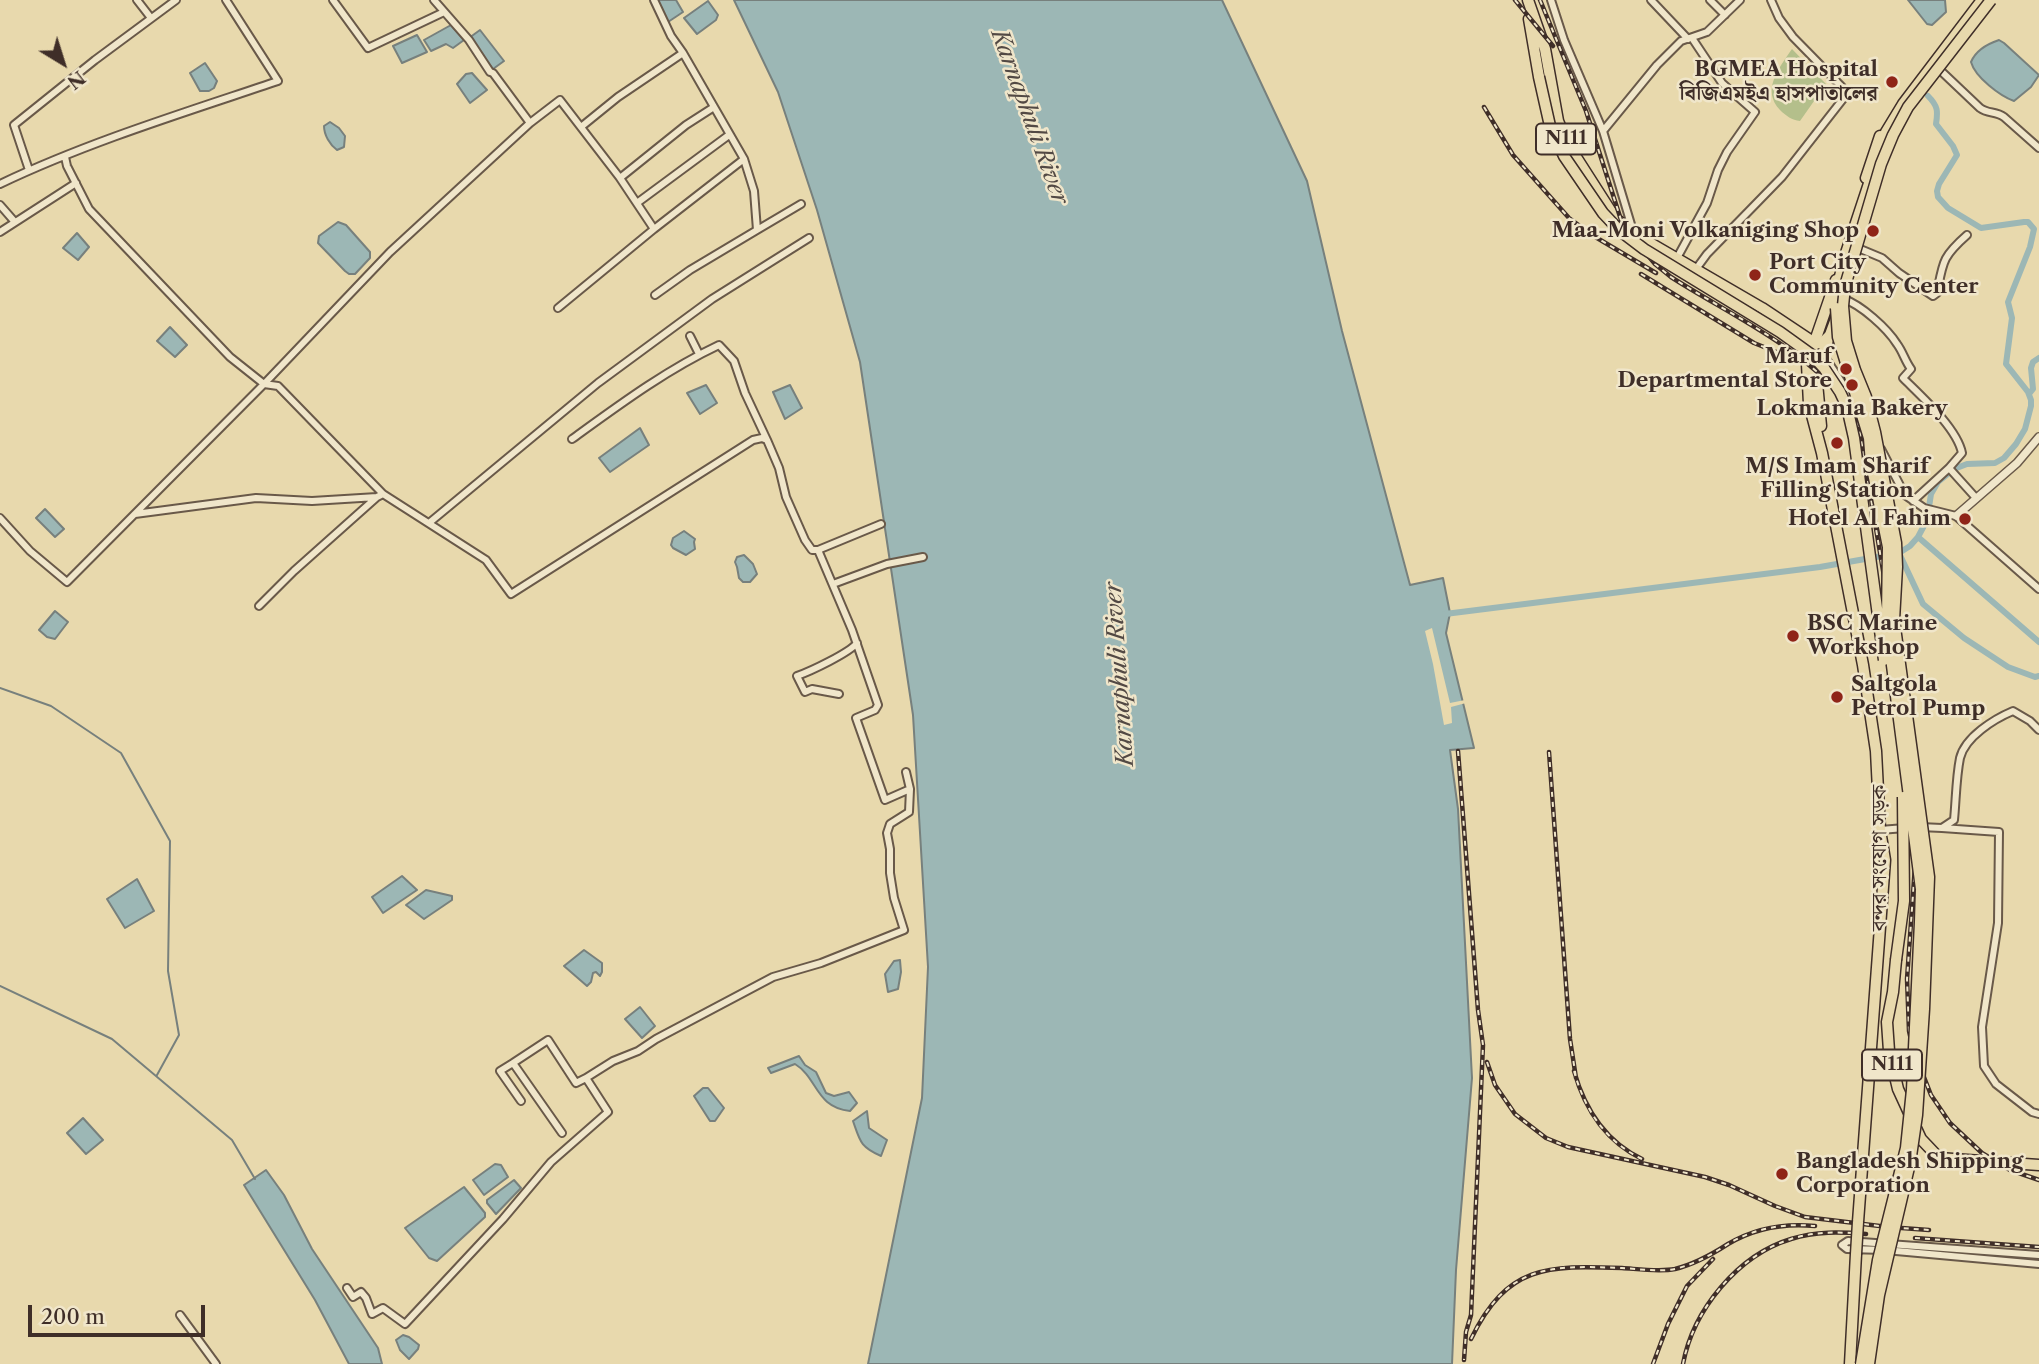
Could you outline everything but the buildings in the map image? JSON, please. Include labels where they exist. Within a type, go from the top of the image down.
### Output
[{"type":"main road","name":"N111","points":[[1526,0],[1545,49],[1558,121],[1567,143],[1615,218],[1633,233],[1762,308],[1813,342]]},
{"type":"main road","name":"বন্দর সংযোগ সড়ক","points":[[1526,0],[1550,126],[1564,156],[1603,213],[1619,230],[1644,249],[1801,346],[1824,368],[1847,407],[1854,438],[1904,808],[1904,901],[1887,1022],[1889,1051],[1898,1090],[1925,1144],[1939,1158],[2039,1165]]},
{"type":"main road","points":[[1861,1364],[1878,1260],[1906,1148],[1912,1090],[1921,889],[1890,650],[1888,547],[1871,463],[1869,438],[1838,337],[1838,284],[1886,132],[1903,104],[1980,0]]},
{"type":"main road","points":[[1850,1364],[1857,1222],[1885,860],[1880,830],[1874,738],[1863,665],[1810,404],[1807,364],[1835,286],[1843,252],[1882,130],[1909,88],[1980,0]]},
{"type":"main road","points":[[1822,453],[1815,375],[1844,299],[1886,163],[1911,109],[1993,0]]},
{"type":"main road","points":[[1869,1364],[1878,1295],[1910,1163],[1917,1115],[1929,877],[1894,620],[1896,543],[1875,432],[1846,341],[1843,315],[1845,286],[1893,135],[1908,107],[1993,0]]},
{"type":"main road","points":[[1813,342],[1823,343],[1828,337]]},
{"type":"street","points":[[137,0],[151,18]]},
{"type":"street","points":[[29,170],[14,125],[176,0]]},
{"type":"street","points":[[0,184],[29,170],[146,126],[278,81],[226,0]]},
{"type":"street","points":[[333,0],[368,48],[444,12]]},
{"type":"street","points":[[435,0],[469,40],[530,123]]},
{"type":"street","points":[[654,0],[671,36],[744,159],[754,191],[757,230]]},
{"type":"street","points":[[1551,0],[1564,40],[1603,131],[1633,233]]},
{"type":"street","points":[[1651,0],[1690,38],[1722,83],[1755,112],[1727,152],[1707,203],[1677,257]]},
{"type":"street","points":[[1710,0],[1725,15]]},
{"type":"street","points":[[1603,131],[1657,65],[1681,41],[1707,32],[1740,0]]},
{"type":"street","points":[[1696,269],[1707,254],[1783,177],[1843,99],[1842,88],[1793,37],[1779,19],[1771,0]]},
{"type":"street","points":[[581,127],[618,97],[683,53]]},
{"type":"street","points":[[1941,71],[1980,108],[1986,112],[2000,114],[2039,148]]},
{"type":"street","points":[[0,518],[30,551],[68,582],[390,252],[530,123],[560,100],[620,178],[654,229]]},
{"type":"street","points":[[620,178],[686,125],[714,107]]},
{"type":"street","points":[[637,203],[729,135]]},
{"type":"street","points":[[65,157],[89,209],[230,357],[264,384],[278,386],[380,496],[429,523],[486,560],[511,594],[753,440],[767,440]]},
{"type":"street","points":[[558,308],[744,159]]},
{"type":"street","points":[[0,232],[76,183]]},
{"type":"street","points":[[654,295],[801,204]]},
{"type":"street","points":[[0,205],[14,221]]},
{"type":"street","points":[[1858,248],[1882,258],[1933,296],[1937,293],[1942,264],[1951,249],[1967,235]]},
{"type":"street","points":[[429,523],[598,383],[712,299],[808,237]]},
{"type":"street","points":[[1844,299],[1852,302],[1878,323],[1898,344],[1911,369],[1903,378],[1949,426],[1960,444],[1962,453],[1913,501]]},
{"type":"street","points":[[690,336],[699,354]]},
{"type":"street","points":[[572,439],[635,394],[699,354],[719,345],[734,361],[779,468],[786,497],[811,549],[818,550],[881,524]]},
{"type":"street","points":[[1822,352],[1871,430],[1905,495],[1924,508],[1956,516],[2039,589]]},
{"type":"street","points":[[1956,516],[2017,463],[2039,438]]},
{"type":"street","points":[[1949,468],[1976,498]]},
{"type":"street","points":[[134,514],[256,498],[312,501],[380,496]]},
{"type":"street","points":[[259,606],[314,553],[380,496]]},
{"type":"street","points":[[818,550],[857,643],[878,705],[875,710],[856,718],[885,800],[910,789]]},
{"type":"street","points":[[833,584],[887,565],[923,557]]},
{"type":"street","points":[[839,694],[812,689],[805,692],[797,676],[832,660],[857,643]]},
{"type":"street","points":[[1942,828],[1954,820],[1961,755],[1976,733],[2013,711],[2039,730]]},
{"type":"street","points":[[521,1101],[500,1071],[548,1040],[576,1083],[773,977],[821,963],[904,930],[894,898],[887,833],[890,824],[909,812],[910,789],[906,772]]},
{"type":"street","points":[[1880,830],[1916,827],[1999,832],[1998,923],[1982,1027],[1984,1066],[1996,1084],[2032,1112],[2039,1114]]},
{"type":"street","points":[[513,1063],[562,1133]]},
{"type":"street","points":[[347,1288],[354,1297],[361,1292],[372,1314],[383,1308],[405,1324],[551,1163],[608,1112],[586,1078]]},
{"type":"street","points":[[2039,1255],[1848,1241],[1842,1245],[1847,1249],[2039,1264]]},
{"type":"street","points":[[180,1315],[216,1364]]},
{"type":"green space","points":[[1792,49],[1826,84],[1800,121],[1782,112],[1772,95],[1774,79]]},
{"type":"water","points":[[657,0],[676,0],[683,12],[668,22]]},
{"type":"water","name":"Karnaphuli River","points":[[734,0],[1222,0],[1307,181],[1342,331],[1410,585],[1443,578],[1450,613],[1446,633],[1474,748],[1450,750],[1458,809],[1472,1078],[1456,1270],[1452,1364],[868,1364],[922,1098],[928,967],[913,715],[860,362],[817,210],[778,92]]},
{"type":"water","points":[[1908,0],[1945,0],[1946,12],[1932,25],[1927,24]]},
{"type":"water","points":[[708,1],[718,15],[716,20],[697,34],[684,18]]},
{"type":"water","points":[[451,25],[464,40],[453,48],[446,44],[431,51],[424,40]]},
{"type":"water","points":[[480,30],[504,61],[493,69],[469,38]]},
{"type":"water","points":[[417,35],[427,52],[402,63],[393,46]]},
{"type":"water","points":[[1999,40],[2039,75],[2031,87],[2014,101],[1989,85],[1977,74],[1971,62],[1982,48]]},
{"type":"water","points":[[205,63],[217,81],[209,91],[200,91],[190,73]]},
{"type":"water","points":[[472,73],[487,90],[470,103],[457,84],[466,74]]},
{"type":"water","points":[[330,122],[345,136],[344,147],[337,150],[325,133],[324,126]]},
{"type":"water","points":[[338,222],[346,225],[370,252],[370,258],[355,274],[345,271],[318,243],[319,236]]},
{"type":"water","points":[[77,233],[89,247],[78,260],[63,248]]},
{"type":"water","points":[[170,327],[187,345],[175,357],[157,341]]},
{"type":"water","points":[[706,385],[717,403],[700,414],[687,393]]},
{"type":"water","points":[[790,385],[802,408],[785,419],[773,392]]},
{"type":"water","points":[[640,428],[649,445],[610,472],[599,458]]},
{"type":"water","points":[[45,509],[64,529],[55,537],[36,518]]},
{"type":"water","points":[[684,531],[695,539],[695,549],[686,555],[671,545],[673,538]]},
{"type":"water","points":[[744,555],[753,564],[757,574],[750,582],[743,582],[739,578],[735,562],[737,557]]},
{"type":"water","points":[[55,611],[68,622],[55,639],[47,637],[39,630]]},
{"type":"water","points":[[402,876],[417,890],[383,913],[372,897]]},
{"type":"water","points":[[137,879],[154,911],[125,928],[107,899]]},
{"type":"water","points":[[426,890],[452,896],[452,900],[424,919],[406,905]]},
{"type":"water","points":[[584,950],[602,963],[600,976],[596,972],[593,973],[587,986],[564,966]]},
{"type":"water","points":[[900,960],[898,989],[888,992],[885,974],[894,961]]},
{"type":"water","points":[[640,1007],[655,1026],[642,1038],[625,1019]]},
{"type":"water","points":[[799,1056],[805,1065],[816,1072],[826,1093],[834,1096],[849,1092],[857,1103],[850,1111],[830,1104],[795,1064],[771,1073],[768,1068]]},
{"type":"water","points":[[703,1088],[708,1088],[724,1108],[715,1121],[710,1121],[694,1096]]},
{"type":"water","points":[[867,1111],[869,1128],[887,1140],[881,1156],[869,1150],[857,1134],[853,1121]]},
{"type":"water","points":[[83,1118],[103,1140],[86,1154],[67,1133]]},
{"type":"water","points":[[495,1164],[501,1165],[508,1177],[484,1195],[473,1180]]},
{"type":"water","points":[[266,1170],[284,1195],[312,1249],[378,1348],[382,1364],[349,1364],[315,1300],[244,1185]]},
{"type":"water","points":[[514,1180],[521,1188],[496,1214],[487,1200]]},
{"type":"water","points":[[464,1187],[485,1213],[485,1217],[437,1261],[429,1258],[405,1228]]},
{"type":"water","points":[[403,1335],[419,1345],[409,1359],[400,1350],[396,1340]]},
{"type":"pier","points":[[1432,628],[1450,703],[1465,700],[1466,703],[1451,707],[1452,723],[1444,725],[1425,631]]},
{"type":"waterway","points":[[1445,614],[1820,567],[1899,553],[1918,537],[1927,520],[1931,494],[1938,482],[1954,469],[1967,464],[1995,463],[2004,458],[2025,429],[2031,406],[2028,392],[2006,364],[2012,318],[2008,302],[2030,247],[2034,229],[2028,222],[1981,228],[1948,208],[1938,197],[1939,184],[1957,155],[1936,124],[1936,109],[1928,96]]},
{"type":"waterway","points":[[2029,394],[2033,389],[2031,368],[2033,362],[2039,358]]},
{"type":"waterway","points":[[1918,537],[2039,642]]},
{"type":"waterway","points":[[1899,553],[1923,604],[1964,638],[2008,667],[2039,676]]},
{"type":"waterway","points":[[0,688],[51,706],[121,753],[170,841],[168,971],[179,1035],[157,1075]]},
{"type":"waterway","points":[[0,986],[112,1039],[232,1140],[255,1179]]},
{"type":"railway","points":[[1515,0],[1553,46]]},
{"type":"railway","points":[[1540,0],[1586,111],[1626,229],[1655,264],[1671,277],[1767,335],[1813,368],[1833,387],[1853,414],[1860,433],[1916,768],[1915,866],[1907,979],[1909,1031],[1913,1049],[1931,1095],[1950,1123],[1982,1153],[2010,1170],[2039,1180]]},
{"type":"railway","points":[[1484,107],[1513,155],[1569,218],[1656,273]]},
{"type":"railway","points":[[1641,274],[1754,343],[1784,355]]},
{"type":"railway","points":[[1458,751],[1483,1045],[1471,1315],[1466,1332],[1464,1360]]},
{"type":"railway","points":[[1549,752],[1570,1039],[1576,1078]]},
{"type":"railway","points":[[1487,1062],[1495,1085],[1515,1114],[1546,1138],[1568,1147],[1705,1177],[1805,1217],[1929,1230]]},
{"type":"railway","points":[[1574,1071],[1584,1099],[1598,1123],[1617,1143],[1642,1159]]},
{"type":"railway","points":[[1471,1339],[1499,1296],[1515,1283],[1532,1275],[1572,1267],[1675,1269],[1696,1262],[1759,1230],[1792,1225],[1815,1226]]},
{"type":"railway","points":[[1683,1364],[1688,1344],[1708,1305],[1736,1271],[1753,1258],[1800,1236],[1828,1233],[1866,1234]]},
{"type":"railway","points":[[1915,1238],[2039,1247]]},
{"type":"railway","points":[[1653,1364],[1668,1324],[1687,1286],[1713,1259]]},
{"type":"place","name":"BGMEA Hospital বিজিএমইএ হাসপাতালের","points":[[1892,82]]},
{"type":"place","name":"Maa-Moni Volkaniging Shop","points":[[1873,231]]},
{"type":"place","name":"Port City Community Center","points":[[1755,275]]},
{"type":"place","name":"Maruf Departmental Store","points":[[1846,369]]},
{"type":"place","name":"Lokmania Bakery","points":[[1852,385]]},
{"type":"place","name":"M/S Imam Sharif Filling Station","points":[[1837,443]]},
{"type":"place","name":"Hotel Al Fahim","points":[[1965,519]]},
{"type":"place","name":"BSC Marine Workshop","points":[[1793,636]]},
{"type":"place","name":"Saltgola Petrol Pump","points":[[1837,697]]},
{"type":"place","name":"Bangladesh Shipping Corporation","points":[[1782,1174]]}]
